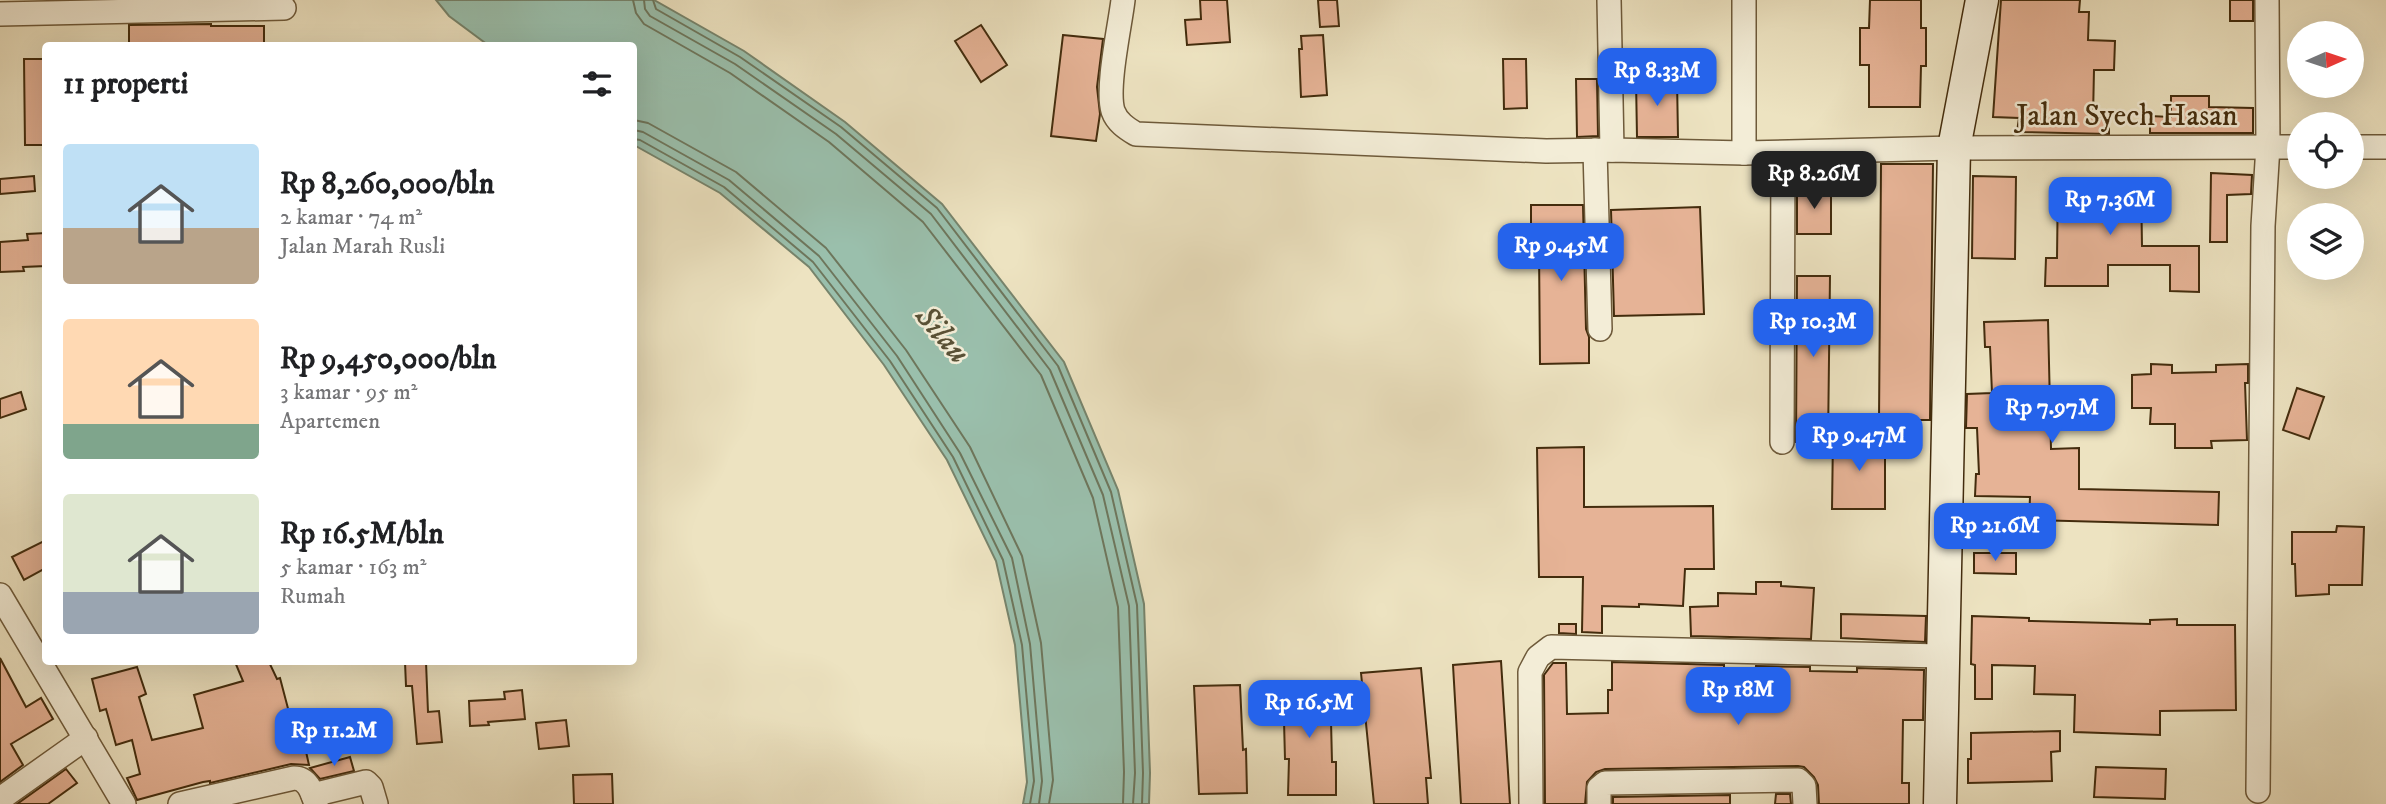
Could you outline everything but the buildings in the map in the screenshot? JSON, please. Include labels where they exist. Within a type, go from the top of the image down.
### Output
[{"type":"main road","points":[[1940,804],[1941,656],[1954,148],[1982,0]]},
{"type":"street","name":"Jalan Syech Hasan","points":[[1123,0],[1112,80],[1113,110],[1122,126],[1136,134],[1546,151],[1783,153],[1954,148],[2287,147]]},
{"type":"street","points":[[1600,329],[1609,0]]},
{"type":"street","points":[[1744,0],[1744,153]]},
{"type":"street","points":[[2258,791],[2263,226],[2268,146],[2267,0]]},
{"type":"street","points":[[0,14],[284,8]]},
{"type":"street","points":[[2364,147],[2386,147]]},
{"type":"street","points":[[1782,442],[1783,153]]},
{"type":"street","points":[[0,595],[42,665]]},
{"type":"street","points":[[1531,804],[1530,672],[1538,657],[1551,647],[1941,656]]},
{"type":"street","points":[[42,665],[124,804]]},
{"type":"street","points":[[0,799],[86,738]]},
{"type":"street","points":[[180,804],[294,778],[304,780],[314,799],[366,782],[371,787],[376,804]]},
{"type":"street","points":[[1600,795],[1605,783],[1798,780],[1804,786],[1805,804]]},
{"type":"water","name":"Silau","points":[[436,0],[654,0],[744,51],[845,122],[942,204],[1064,362],[1118,490],[1144,604],[1149,804],[1023,804],[1027,782],[1015,645],[996,561],[947,460],[884,365],[809,267],[720,193],[637,147],[637,42],[484,42],[449,16]]}]
